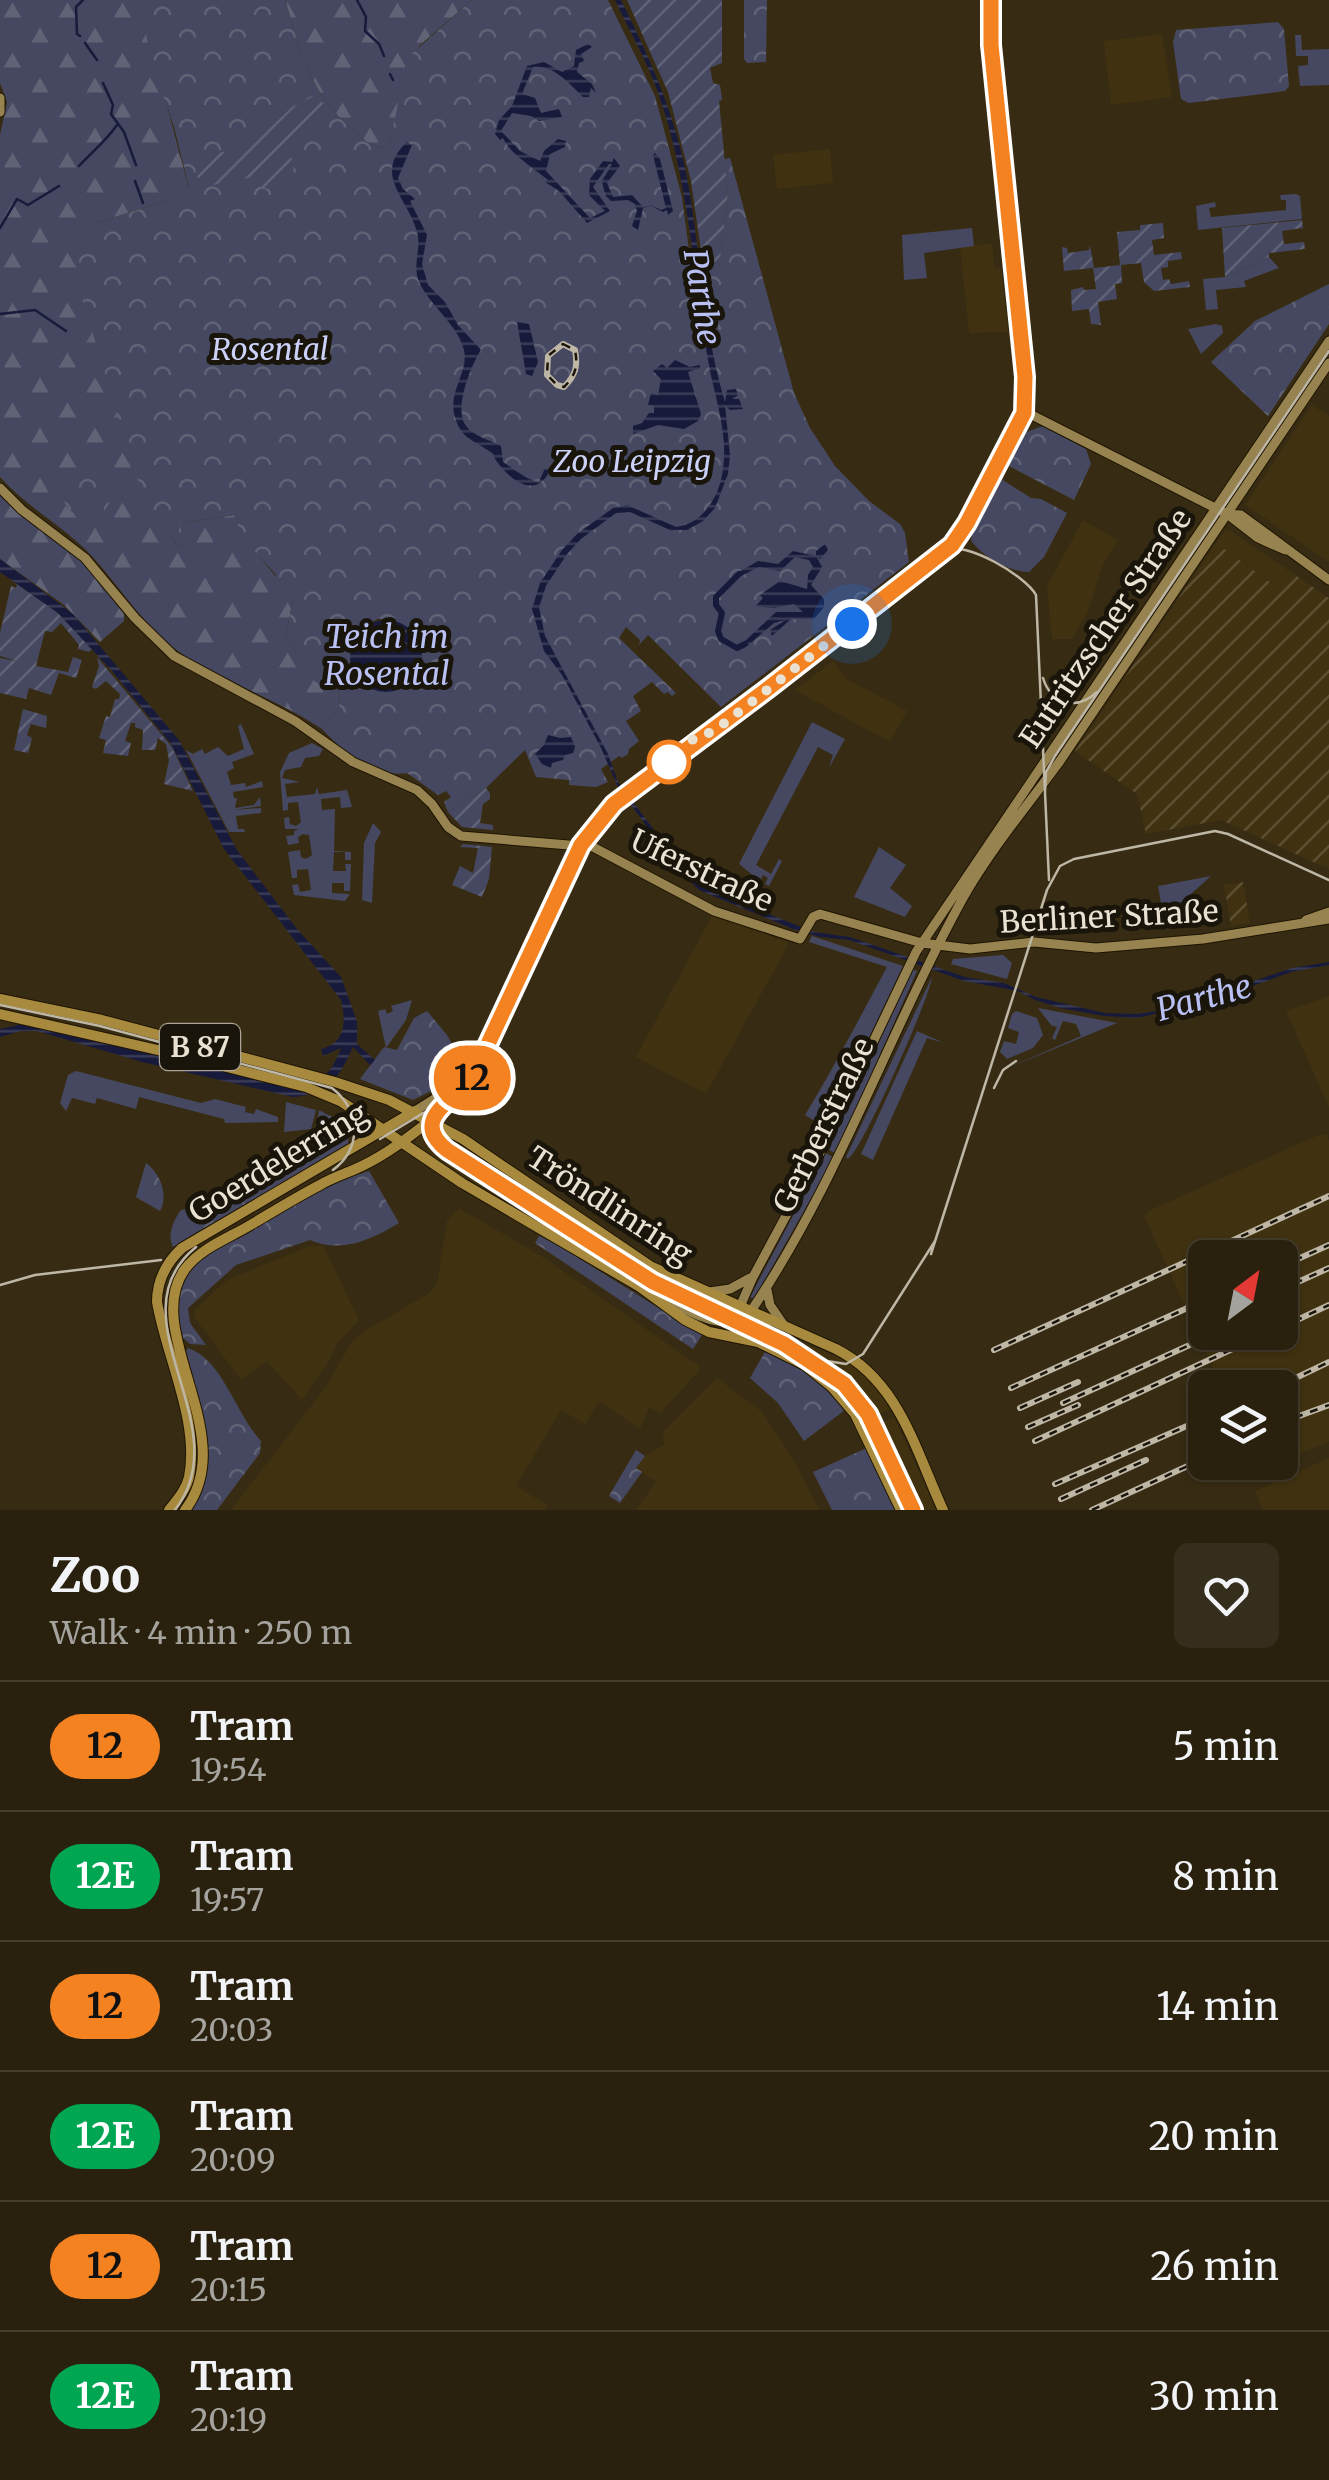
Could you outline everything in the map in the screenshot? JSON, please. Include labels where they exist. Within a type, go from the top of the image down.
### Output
[{"type":"main road","points":[[432,1120],[465,1094],[582,846],[622,799],[954,545],[1026,412],[1028,389],[992,45],[992,0]]},
{"type":"main road","points":[[0,98],[0,112]]},
{"type":"main road","name":"Eutritzscher Straße","points":[[919,948],[1329,341]]},
{"type":"main road","name":"Eutritzscher Straße","points":[[939,946],[990,857],[1060,761],[1329,363]]},
{"type":"main road","points":[[1026,412],[1216,509],[1241,516],[1329,580]]},
{"type":"main road","name":"Uferstraße","points":[[0,488],[22,510],[86,558],[160,646],[185,664],[295,721],[353,762],[422,794],[456,834],[582,846],[618,859],[714,911],[802,937],[814,917]]},
{"type":"main road","name":"Berliner Straße","points":[[1299,922],[1329,912]]},
{"type":"main road","name":"Berliner Straße","points":[[814,917],[919,948],[978,949],[1038,942],[1100,947],[1203,939],[1329,919]]},
{"type":"main road","name":"Gerberstraße","points":[[743,1316],[766,1287],[848,1142],[939,946]]},
{"type":"main road","name":"Gerberstraße","points":[[743,1316],[753,1277],[831,1131],[919,948]]},
{"type":"main road","name":"B 87","points":[[0,999],[96,1018],[328,1080],[415,1112]]},
{"type":"main road","name":"B 87","points":[[0,1014],[138,1044],[320,1092],[382,1129]]},
{"type":"main road","points":[[415,1112],[476,1072]]},
{"type":"main road","name":"Tröndlinring","points":[[415,1112],[484,1152],[622,1249],[706,1292],[743,1316]]},
{"type":"main road","name":"Goerdelerring","points":[[169,1510],[184,1489],[190,1466],[186,1417],[157,1302],[159,1282],[170,1260],[182,1248],[415,1112]]},
{"type":"main road","name":"Goerdelerring","points":[[186,1510],[199,1489],[202,1458],[197,1408],[172,1304],[176,1284],[195,1257],[320,1184],[362,1166],[432,1120]]},
{"type":"main road","name":"Tröndlinring","points":[[382,1129],[504,1209],[640,1287],[717,1322],[743,1316]]},
{"type":"main road","points":[[706,1292],[724,1291],[753,1277]]},
{"type":"main road","name":"Tröndlinring","points":[[640,1287],[704,1330],[760,1342]]},
{"type":"main road","points":[[760,1342],[753,1333],[754,1325],[780,1324],[766,1287]]},
{"type":"main road","points":[[743,1316],[760,1342]]},
{"type":"main road","name":"B 87","points":[[743,1316],[780,1324],[846,1354],[876,1376],[898,1410],[943,1510]]},
{"type":"main road","name":"B 87","points":[[760,1342],[804,1365],[843,1398],[865,1431],[901,1510]]},
{"type":"shaded area","points":[[1162,34],[1172,97],[1111,105],[1104,41]]},
{"type":"shaded area","points":[[830,149],[833,183],[777,189],[773,155]]},
{"type":"shaded area","points":[[992,244],[995,269],[1001,268],[1008,332],[969,333],[960,247]]},
{"type":"shaded area","points":[[1312,405],[1329,416],[1329,562],[1245,505]]},
{"type":"shaded area","points":[[1083,520],[1118,540],[1102,566],[1088,612],[1072,639],[1052,639],[1047,586]]},
{"type":"shaded area","points":[[1229,530],[1288,570],[1277,586],[1216,543]]},
{"type":"shaded area","points":[[1216,543],[1276,586],[1288,570],[1329,598],[1329,869],[1221,820],[1146,834],[1137,794],[1075,751]]},
{"type":"shaded area","points":[[833,661],[846,679],[907,711],[890,742],[795,690]]},
{"type":"shaded area","points":[[1243,882],[1250,923],[1231,926],[1224,885]]},
{"type":"shaded area","points":[[712,916],[788,945],[706,1094],[636,1057]]},
{"type":"shaded area","points":[[1329,996],[1329,1107],[1286,1011]]},
{"type":"shaded area","points":[[423,1133],[452,1142],[649,1271],[719,1302],[712,1316],[554,1233],[435,1161],[416,1146],[416,1138]]},
{"type":"shaded area","points":[[1326,1134],[1329,1441],[1298,1455],[1298,1370],[1214,1370],[1205,1350],[1298,1350],[1298,1240],[1188,1240],[1188,1312],[1144,1216]]},
{"type":"shaded area","points":[[459,1208],[546,1259],[699,1366],[699,1371],[660,1413],[649,1407],[640,1429],[599,1401],[585,1424],[561,1410],[516,1486],[547,1505],[545,1510],[231,1510],[325,1388],[351,1343],[428,1294],[437,1284],[447,1221]]},
{"type":"shaded area","points":[[323,1246],[359,1320],[337,1344],[302,1400],[267,1361],[241,1380],[195,1318],[194,1311],[227,1280],[307,1247]]},
{"type":"shaded area","points":[[762,1325],[847,1361],[878,1387],[890,1409],[865,1421],[827,1375],[756,1333]]},
{"type":"shaded area","points":[[717,1378],[761,1411],[796,1464],[819,1510],[636,1510],[656,1482],[636,1468],[645,1456],[664,1445],[663,1432]]},
{"type":"shaded area","points":[[894,1417],[936,1510],[906,1510],[869,1429]]},
{"type":"shaded area","points":[[1329,1458],[1329,1510],[1263,1510],[1255,1491],[1280,1480],[1298,1480],[1298,1472]]},
{"type":"green space","points":[[0,0],[139,0],[189,189],[166,201],[96,223],[133,461],[150,508],[180,547],[181,523],[234,515],[253,548],[293,599],[286,635],[318,686],[331,683],[340,692],[339,709],[322,729],[203,667],[172,646],[87,551],[0,477],[0,135],[7,102],[0,83]]},
{"type":"green space","points":[[139,0],[285,0],[309,71],[326,101],[365,141],[388,148],[407,58],[472,0],[608,0],[655,96],[682,197],[694,288],[705,295],[705,279],[719,268],[728,194],[724,159],[730,158],[794,393],[810,428],[835,466],[869,501],[900,524],[909,562],[721,707],[648,635],[639,645],[640,640],[626,627],[619,638],[676,693],[664,694],[652,682],[633,696],[641,711],[626,721],[639,741],[628,754],[601,769],[608,782],[596,787],[536,777],[525,750],[486,788],[448,812],[444,802],[451,797],[446,791],[438,795],[407,773],[384,772],[360,761],[322,729],[339,709],[340,692],[331,683],[318,687],[286,635],[293,599],[271,597],[276,575],[243,538],[234,515],[181,523],[181,548],[155,521],[144,500],[82,298],[78,262],[87,231],[96,223],[166,201],[189,188],[151,58]],"holes":[[[378,619],[389,619],[422,657],[413,680],[350,665],[360,632]]]},
{"type":"green space","points":[[285,0],[472,0],[419,46],[388,148],[365,141],[326,101],[309,71]]},
{"type":"green space","points":[[627,0],[722,0],[722,63],[710,68],[713,83],[720,85],[728,194],[719,269],[705,279],[691,181],[668,92]]},
{"type":"green space","points":[[744,0],[767,0],[766,62],[747,63],[744,59]]},
{"type":"green space","points":[[1278,22],[1284,29],[1289,86],[1285,91],[1189,103],[1181,99],[1173,42],[1176,30]]},
{"type":"green space","points":[[1295,35],[1301,35],[1302,50],[1329,49],[1329,85],[1300,86],[1298,66],[1308,65],[1308,56],[1296,56]]},
{"type":"green space","points":[[316,95],[333,115],[288,152],[294,166],[288,180],[276,189],[260,185],[262,178],[274,171],[271,168],[263,175],[202,187],[197,176],[216,153],[247,148],[265,122],[273,125],[292,107]]},
{"type":"green space","points":[[1280,195],[1300,196],[1302,219],[1198,230],[1196,206],[1215,202],[1216,207],[1209,208],[1211,217],[1286,210],[1286,200],[1281,200]]},
{"type":"green space","points":[[1302,220],[1303,228],[1282,231],[1284,244],[1304,242],[1305,249],[1269,253],[1269,257],[1225,277],[1222,228]]},
{"type":"green space","points":[[1163,223],[1164,238],[1152,240],[1154,255],[1181,252],[1182,259],[1168,261],[1168,267],[1161,268],[1163,280],[1169,279],[1171,284],[1189,281],[1190,287],[1154,291],[1144,282],[1141,263],[1121,265],[1122,283],[1115,284],[1117,299],[1098,302],[1101,325],[1091,324],[1089,309],[1072,311],[1071,290],[1096,289],[1093,268],[1064,271],[1062,247],[1068,253],[1089,250],[1090,245],[1094,268],[1120,265],[1117,232]]},
{"type":"green space","points":[[972,228],[974,246],[924,253],[927,278],[904,280],[902,235]]},
{"type":"green space","points":[[1269,257],[1279,268],[1244,281],[1246,287],[1216,290],[1218,309],[1206,310],[1203,279],[1225,277]]},
{"type":"green space","points":[[1329,284],[1329,324],[1268,416],[1211,362],[1255,321]]},
{"type":"green space","points":[[1222,326],[1223,333],[1201,354],[1188,329]]},
{"type":"green space","points":[[1043,426],[1086,449],[1091,464],[1074,500],[1005,464],[1021,434]]},
{"type":"green space","points":[[87,467],[104,475],[112,492],[104,509],[87,517],[70,509],[62,492],[70,475]]},
{"type":"green space","points":[[998,477],[1031,498],[1067,513],[1044,557],[1029,572],[997,562],[971,540],[975,522]]},
{"type":"green space","points":[[0,494],[81,561],[124,614],[124,621],[100,642],[64,605],[0,559]]},
{"type":"green space","points":[[17,584],[58,613],[92,649],[78,649],[79,645],[61,623],[52,632],[45,631],[36,666],[68,672],[73,657],[82,660],[76,678],[59,673],[51,695],[29,688],[26,699],[0,693],[0,658],[17,661],[0,656],[0,633],[11,586],[16,588]]},
{"type":"green space","points":[[97,657],[172,747],[193,791],[164,784],[169,760],[166,744],[158,738],[155,750],[142,750],[143,730],[135,727],[135,723],[131,723],[125,741],[131,743],[128,756],[103,753],[106,740],[99,738],[106,716],[110,717],[120,694],[106,681],[96,689],[92,687],[99,666]]},
{"type":"green space","points":[[23,709],[47,716],[46,728],[31,724],[28,753],[14,750]]},
{"type":"green space","points":[[812,722],[845,739],[829,768],[833,755],[818,747],[756,865],[771,874],[779,859],[782,861],[769,886],[765,884],[768,878],[763,875],[760,881],[739,864]]},
{"type":"green space","points":[[241,724],[254,754],[232,762],[234,768],[227,772],[231,785],[245,783],[246,787],[262,781],[263,787],[233,792],[237,798],[235,808],[254,805],[260,797],[261,806],[232,810],[261,808],[261,813],[236,816],[238,829],[245,832],[229,832],[186,750],[193,754],[202,749],[205,754],[218,747],[228,756],[244,749],[238,726]]},
{"type":"green space","points":[[312,743],[323,749],[319,756],[305,758],[301,767],[285,770],[282,778],[300,782],[285,784],[287,797],[315,794],[317,787],[319,794],[347,790],[352,807],[341,808],[340,797],[321,799],[322,810],[335,809],[334,851],[351,852],[351,860],[345,860],[345,852],[334,852],[333,871],[346,871],[345,864],[351,864],[350,891],[344,891],[344,883],[332,883],[332,893],[350,894],[345,901],[294,895],[292,885],[298,884],[300,892],[311,890],[308,869],[297,870],[297,878],[292,878],[288,852],[300,850],[301,857],[306,859],[312,855],[309,835],[303,834],[298,837],[299,843],[288,845],[286,836],[299,829],[285,829],[284,818],[289,817],[290,824],[296,826],[301,822],[298,802],[288,803],[288,810],[283,811],[280,772],[289,753]]},
{"type":"green space","points":[[486,788],[490,799],[483,804],[480,823],[493,825],[493,830],[462,827],[448,812]]},
{"type":"green space","points":[[373,823],[381,832],[375,843],[372,903],[362,900],[364,843]]},
{"type":"green space","points":[[460,847],[492,847],[489,879],[482,897],[452,885],[460,866],[473,873],[478,848]]},
{"type":"green space","points":[[879,847],[906,865],[890,888],[912,906],[905,917],[854,897]]},
{"type":"green space","points":[[1211,876],[1182,902],[1162,908],[1158,886]]},
{"type":"green space","points":[[812,936],[903,966],[818,1146],[809,1154],[823,1126],[805,1115],[887,967],[809,942]]},
{"type":"green space","points":[[1003,955],[1012,963],[1007,979],[951,964],[953,959]]},
{"type":"green space","points":[[912,969],[917,971],[836,1154],[828,1149]]},
{"type":"green space","points":[[932,977],[895,1072],[848,1159],[846,1157]]},
{"type":"green space","points":[[412,1000],[406,1020],[386,1048],[378,1011],[385,1009],[387,1014],[393,1011],[391,1006]]},
{"type":"green space","points":[[1038,1008],[1117,1023],[1008,1068],[1081,1036],[1076,1024],[1063,1021],[1055,1040],[1052,1038],[1057,1027]]},
{"type":"green space","points":[[427,1011],[447,1035],[465,1068],[447,1083],[413,1100],[360,1079],[384,1047],[397,1050],[414,1018]]},
{"type":"green space","points":[[1016,1011],[1037,1018],[1043,1035],[1033,1048],[1007,1059],[1000,1052],[1004,1041],[1016,1044],[1019,1032],[1008,1028]]},
{"type":"green space","points":[[917,1031],[944,1043],[927,1038],[873,1160],[861,1154]]},
{"type":"green space","points":[[76,1071],[201,1103],[215,1099],[246,1107],[245,1112],[254,1114],[256,1109],[278,1117],[278,1122],[225,1123],[224,1119],[139,1097],[136,1109],[97,1098],[95,1104],[72,1098],[66,1111],[60,1103],[68,1075]]},
{"type":"green space","points":[[286,1102],[316,1110],[311,1129],[284,1132]]},
{"type":"green space","points":[[319,1110],[349,1126],[348,1144],[173,1247],[172,1228],[181,1210],[237,1200],[262,1185],[266,1187],[314,1154]]},
{"type":"green space","points":[[826,1153],[834,1158],[754,1299],[750,1297]]},
{"type":"green space","points":[[146,1163],[162,1185],[160,1211],[136,1197]]},
{"type":"green space","points":[[369,1171],[399,1223],[356,1243],[334,1246],[310,1240],[236,1265],[188,1308],[190,1323],[206,1345],[190,1344],[183,1338],[178,1313],[180,1292],[207,1254],[331,1184]]},
{"type":"green space","points":[[539,1236],[702,1335],[693,1349],[535,1243]]},
{"type":"green space","points":[[188,1348],[200,1354],[220,1375],[261,1441],[260,1453],[217,1510],[190,1510],[200,1493],[207,1453]]},
{"type":"green space","points":[[766,1350],[814,1377],[845,1410],[804,1441],[778,1403],[750,1378]]},
{"type":"green space","points":[[867,1448],[896,1510],[832,1510],[813,1472]]},
{"type":"green space","points":[[636,1450],[645,1456],[636,1468],[642,1472],[620,1503],[609,1496]]},
{"type":"water","name":"Parthe","points":[[615,0],[621,0],[671,115],[689,188],[718,376],[725,402],[727,390],[736,389],[738,395],[732,399],[739,399],[743,409],[730,410],[725,405],[728,474],[715,508],[703,521],[687,530],[670,530],[630,512],[616,513],[581,539],[546,586],[539,607],[545,636],[608,754],[618,782],[701,887],[814,932],[850,937],[965,977],[1004,983],[1036,997],[1105,1013],[1137,1014],[1171,1009],[1292,968],[1329,965],[1291,972],[1214,1000],[1214,1007],[1204,1003],[1137,1018],[1104,1016],[1060,1008],[1018,991],[964,981],[849,940],[793,929],[699,890],[678,869],[618,787],[562,675],[544,651],[532,609],[540,583],[577,534],[613,508],[627,505],[676,527],[692,522],[715,497],[724,464],[721,420],[676,157],[653,78]]},
{"type":"water","points":[[588,44],[592,47],[581,54],[584,61],[579,63],[577,72],[592,84],[596,93],[591,88],[589,97],[583,97],[554,72],[533,67],[522,94],[535,98],[541,113],[559,109],[562,117],[539,121],[512,113],[501,131],[520,151],[540,161],[544,151],[558,139],[566,141],[565,147],[550,154],[546,171],[590,218],[605,211],[589,195],[590,179],[603,161],[612,162],[614,158],[620,166],[607,183],[613,197],[632,195],[643,207],[651,205],[666,208],[655,153],[673,211],[668,215],[667,210],[663,212],[651,206],[643,208],[638,230],[632,226],[635,204],[628,200],[611,201],[605,195],[602,181],[612,164],[593,187],[610,211],[587,223],[559,191],[545,182],[548,180],[495,134],[499,120],[512,106],[527,66],[544,62],[562,72],[574,66],[576,50]]},
{"type":"water","points":[[407,142],[412,145],[398,178],[403,189],[415,199],[410,201],[427,235],[422,264],[428,285],[481,350],[465,388],[463,419],[473,432],[501,446],[503,462],[525,477],[539,482],[545,468],[550,470],[538,484],[524,484],[510,476],[493,454],[463,433],[456,422],[453,404],[464,363],[463,347],[420,284],[416,271],[417,232],[392,176],[397,154]]},
{"type":"water","points":[[517,322],[529,324],[538,362],[532,376],[526,374]]},
{"type":"water","points":[[675,360],[690,367],[700,365],[688,372],[701,414],[698,421],[684,429],[658,425],[633,434],[633,426],[654,413],[654,406],[648,405],[651,393],[658,395],[661,379],[653,371],[662,364],[667,368]]},
{"type":"water","points":[[825,544],[828,550],[820,559],[816,556]]},
{"type":"water","points":[[793,551],[816,556],[822,567],[811,585],[824,599],[824,607],[814,619],[791,619],[772,636],[770,630],[786,620],[774,623],[747,646],[744,642],[776,612],[803,612],[794,604],[756,606],[763,598],[760,595],[780,581],[807,589],[813,567],[809,560],[795,557],[780,571],[759,567],[741,576],[739,572],[758,561],[778,564]]},
{"type":"water","points":[[0,559],[73,614],[179,740],[237,850],[297,929],[341,977],[357,1021],[357,1044],[375,1060],[370,1065],[353,1047],[331,1082],[315,1093],[293,1097],[142,1062],[37,1031],[0,1037],[0,1029],[27,1023],[294,1089],[319,1081],[330,1070],[341,1048],[323,1056],[321,1049],[340,1036],[344,1016],[341,1000],[224,849],[171,744],[112,671],[58,613],[0,572]]},
{"type":"water","name":"Teich im Rosental","points":[[386,620],[400,622],[412,630],[420,642],[420,670],[412,682],[400,690],[386,692],[372,690],[360,682],[352,670],[350,656],[352,642],[360,630],[372,622]]},
{"type":"water","points":[[548,735],[571,737],[575,747],[573,753],[552,763],[551,768],[535,754]]},
{"type":"waterway","points":[[80,36],[76,7],[83,0]]},
{"type":"waterway","points":[[357,0],[366,17],[365,31],[379,44],[384,56]]},
{"type":"waterway","points":[[85,43],[97,60]]},
{"type":"waterway","points":[[390,74],[393,80]]},
{"type":"waterway","points":[[103,83],[113,105],[111,114],[124,132],[136,165]]},
{"type":"waterway","points":[[79,166],[117,125]]},
{"type":"waterway","points":[[135,181],[143,203]]},
{"type":"waterway","points":[[0,228],[17,199],[28,205],[59,186]]},
{"type":"waterway","points":[[0,314],[35,310],[66,331]]},
{"type":"waterway","points":[[739,574],[716,597],[722,613],[718,631],[721,639],[737,648],[745,644]]},
{"type":"tram line","name":"12","points":[[913,1510],[868,1414],[844,1384],[784,1344],[644,1277],[447,1150],[435,1138],[433,1127],[440,1107],[460,1092],[474,1074],[590,832],[621,798],[952,545],[1024,413],[1025,377],[991,45],[991,0]]},
{"type":"tram line","points":[[472,1083],[584,846],[609,813],[954,547],[1028,413],[1031,399],[994,46],[994,0]]},
{"type":"tram line","points":[[1045,792],[1046,772],[1055,756],[1329,351]]},
{"type":"tram line","points":[[946,550],[981,555],[1021,579],[1036,595],[1049,880]]},
{"type":"tram line","points":[[1043,678],[1052,694],[1066,702],[1081,701],[1097,692]]},
{"type":"tram line","points":[[931,1254],[1047,890],[1060,866],[1074,859],[1215,831],[1329,880]]},
{"type":"tram line","points":[[0,1005],[100,1026],[332,1088],[348,1107],[354,1129],[349,1151],[333,1170]]},
{"type":"tram line","points":[[994,1088],[1003,1070],[1016,1061]]},
{"type":"tram line","points":[[380,1139],[460,1091],[475,1071]]},
{"type":"tram line","points":[[628,1266],[827,1361],[846,1364],[863,1354],[935,1241]]},
{"type":"tram line","points":[[175,1510],[191,1477],[194,1443],[169,1339],[166,1306],[173,1275],[196,1247]]},
{"type":"tram line","points":[[0,1285],[35,1275],[161,1260]]},
{"type":"railway","points":[[563,344],[575,350],[576,361],[574,374],[564,387],[547,375],[548,356],[563,344]]},
{"type":"railway","points":[[994,1350],[1329,1196]]},
{"type":"railway","points":[[1298,1259],[1329,1245]]},
{"type":"railway","points":[[1298,1282],[1329,1268]]},
{"type":"railway","points":[[1298,1320],[1329,1305]]},
{"type":"railway","points":[[1011,1388],[1188,1308]]},
{"type":"railway","points":[[1063,1403],[1188,1346]]},
{"type":"railway","points":[[1035,1441],[1230,1350]]},
{"type":"railway","points":[[1298,1377],[1329,1362]]},
{"type":"railway","points":[[1020,1408],[1078,1382]]},
{"type":"railway","points":[[1028,1427],[1078,1405]]},
{"type":"railway","points":[[1298,1416],[1329,1405]]},
{"type":"railway","points":[[1055,1484],[1188,1425]]},
{"type":"railway","points":[[1061,1499],[1146,1460]]},
{"type":"railway","points":[[1092,1510],[1188,1466]]},
{"type":"route","points":[[669,762],[667,758],[699,735],[713,732],[852,624]]},
{"type":"park label","name":"Rosental","points":[[270,349]]},
{"type":"park label","name":"Zoo Leipzig","points":[[632,461]]}]
